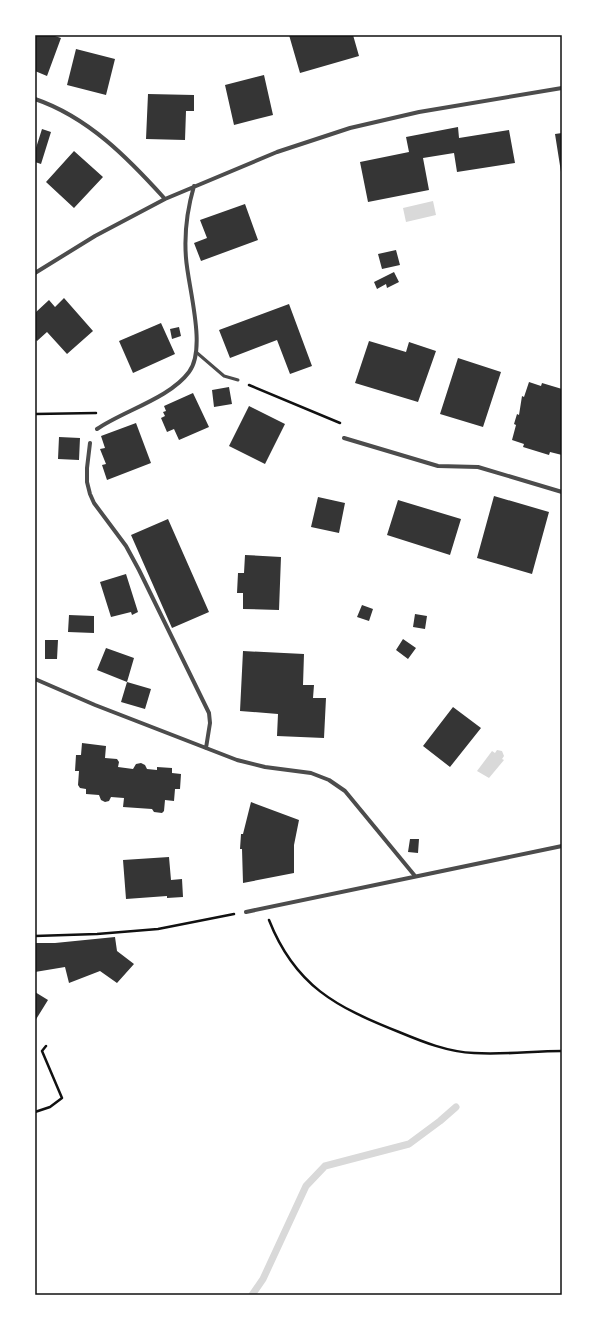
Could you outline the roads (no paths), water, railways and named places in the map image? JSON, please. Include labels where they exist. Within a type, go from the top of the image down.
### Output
[{"type":"street","points":[[35,274],[95,236],[164,199],[277,152],[350,128],[419,112],[562,88]]},
{"type":"street","points":[[35,99],[64,112],[88,126],[135,166],[164,199]]},
{"type":"street","points":[[96,429],[147,402],[180,381],[190,372],[196,352],[197,339],[186,259],[186,237],[188,205],[194,186]]},
{"type":"street","points":[[344,438],[438,466],[478,468],[562,492]]},
{"type":"street","points":[[90,443],[87,482],[90,494],[94,503],[126,546],[139,570],[208,713],[210,723],[206,748]]},
{"type":"street","points":[[35,679],[94,705],[237,760],[265,767],[311,773],[329,780],[345,791],[415,876]]},
{"type":"street","points":[[246,912],[562,846]]},
{"type":"lane","points":[[196,352],[224,376],[238,380]]},
{"type":"waterway","points":[[252,1295],[263,1279],[306,1186],[325,1166],[409,1144],[456,1107]]}]
